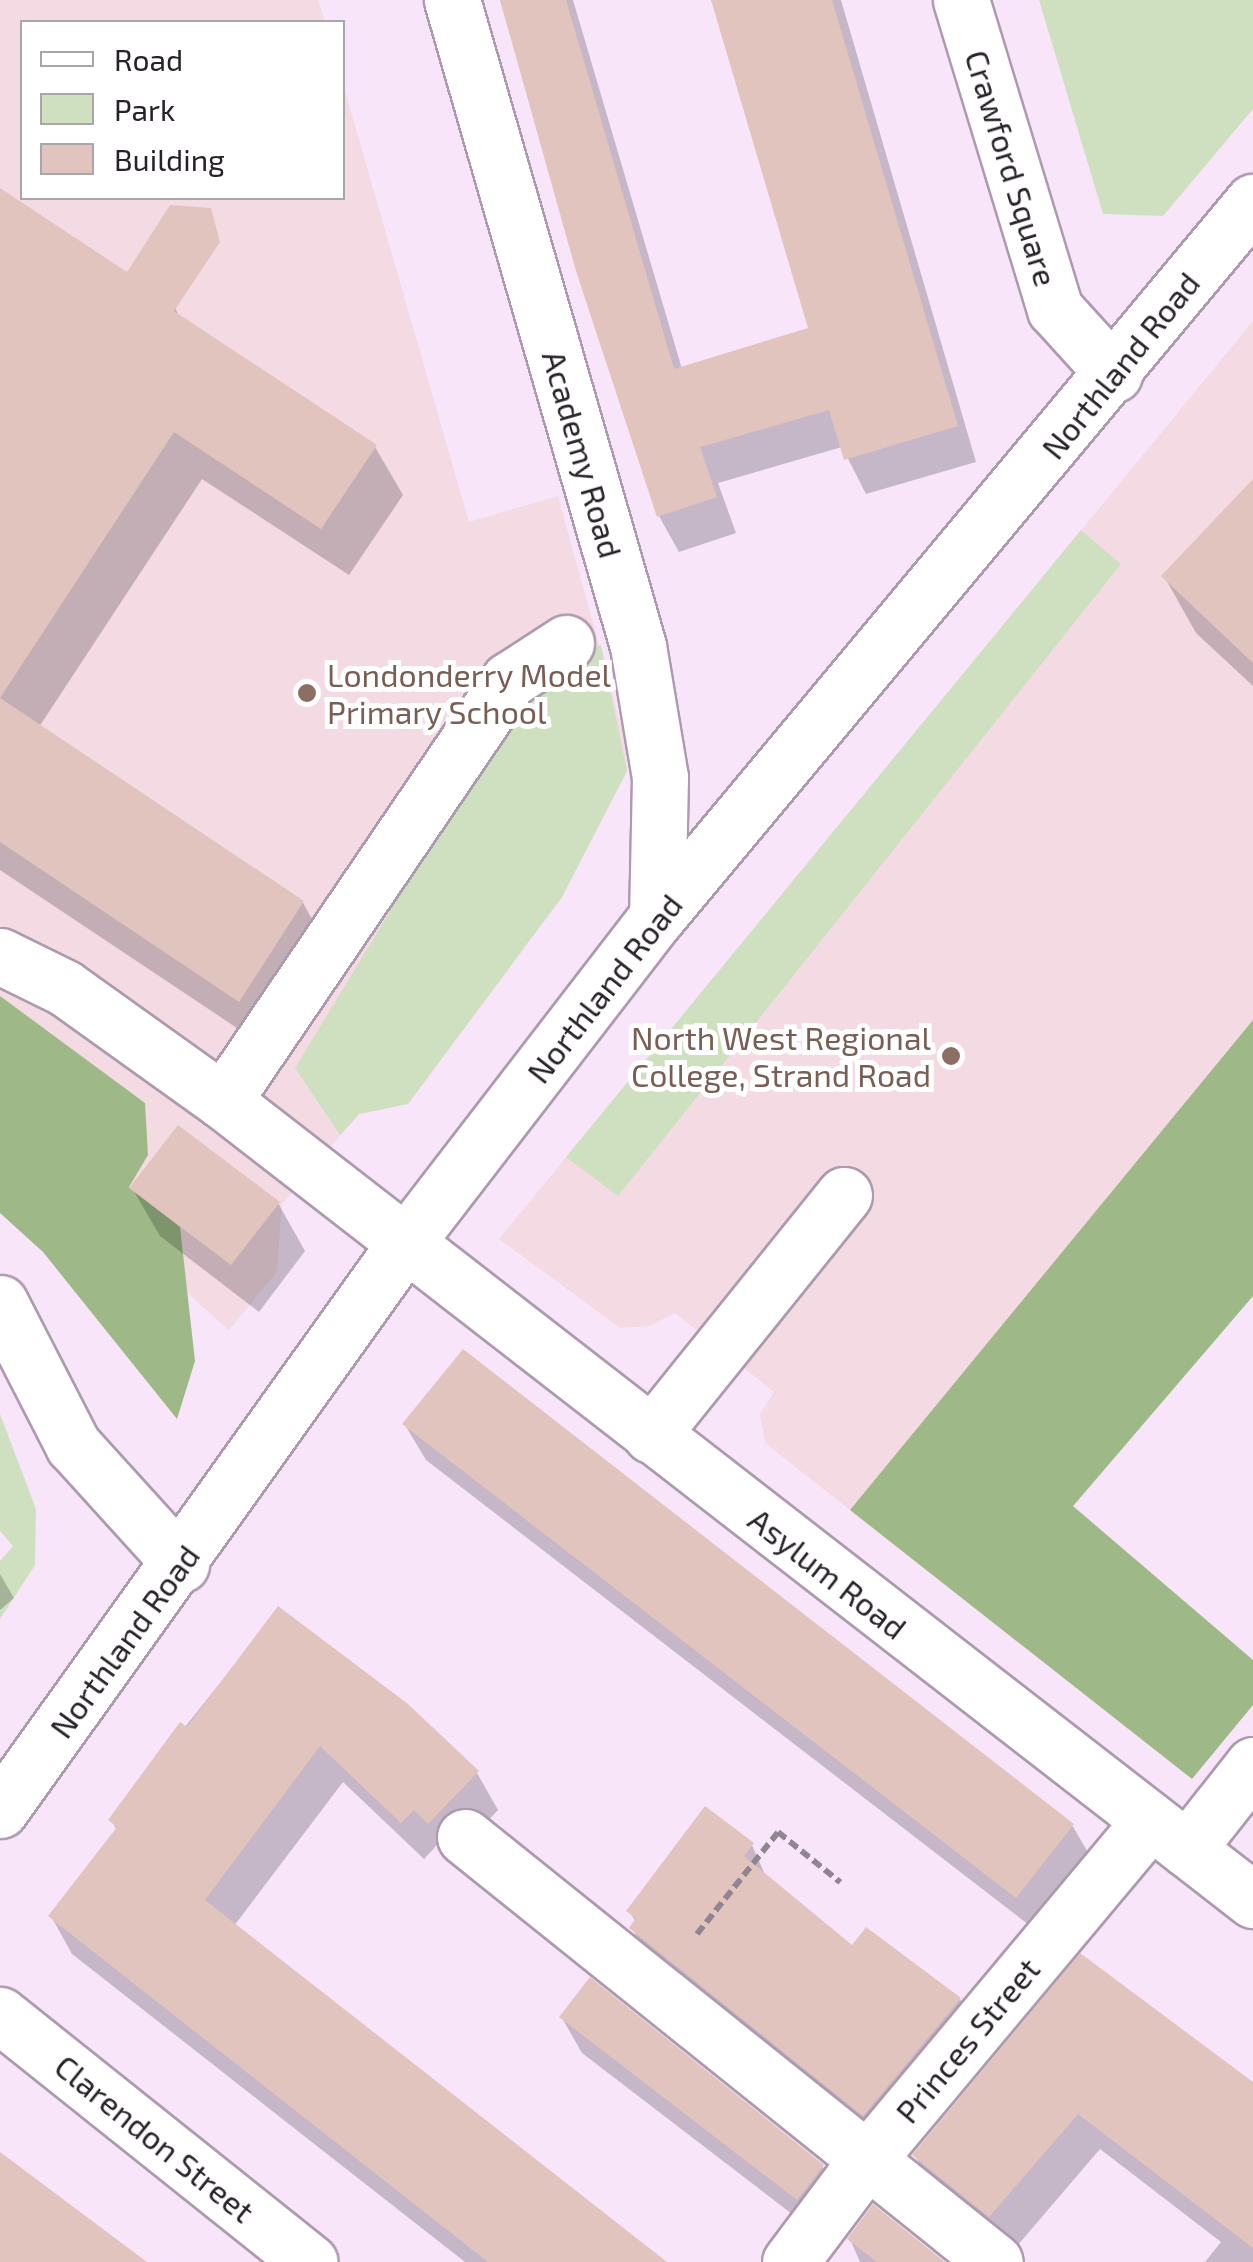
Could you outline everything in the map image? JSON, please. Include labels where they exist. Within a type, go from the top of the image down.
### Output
[{"type":"street","name":"Academy Road","points":[[452,0],[638,646],[660,777],[657,917]]},
{"type":"street","name":"Crawford Square","points":[[960,0],[1055,309],[1114,374]]},
{"type":"street","name":"Northland Road","points":[[0,1810],[181,1564],[404,1245],[657,917],[1114,374],[1253,202]]},
{"type":"street","points":[[223,1102],[508,680],[566,643]]},
{"type":"street","name":"Asylum Road","points":[[0,956],[64,988],[223,1102],[1253,1900]]},
{"type":"street","points":[[651,1434],[844,1195]]},
{"type":"street","points":[[0,1302],[73,1445],[181,1564]]},
{"type":"street","name":"Princes Street","points":[[790,2262],[866,2162],[1168,1836],[1253,1766]]},
{"type":"street","points":[[465,1837],[995,2262]]},
{"type":"street","name":"Clarendon Street","points":[[0,2016],[309,2262]]},
{"type":"path","points":[[653,1990],[778,1832],[840,1882]]},
{"type":"shaded area","name":"Londonderry Model Primary School","points":[[0,0],[318,0],[324,20],[20,20],[20,200],[345,200],[345,91],[469,522],[558,496],[625,740],[627,771],[562,897],[408,1104],[359,1114],[282,1204],[277,1272],[229,1330],[0,1127]]},
{"type":"shaded area","name":"North West Regional College, Strand Road","points":[[1253,321],[1253,1296],[1073,1507],[1253,1660],[1253,1705],[1192,1779],[765,1443],[760,1414],[774,1392],[675,1313],[650,1326],[620,1328],[499,1239]]},
{"type":"green space","points":[[1039,0],[1253,0],[1253,109],[1163,216],[1103,214]]},
{"type":"green space","points":[[1081,530],[1121,564],[618,1196],[566,1157]]},
{"type":"green space","points":[[601,645],[627,771],[562,897],[408,1104],[359,1114],[340,1135],[295,1068],[437,834],[553,664]]},
{"type":"green space","points":[[0,996],[145,1103],[148,1155],[129,1187],[180,1227],[195,1361],[177,1419],[43,1252],[0,1213]]},
{"type":"green space","points":[[1253,1020],[1253,1296],[1073,1506],[1253,1660],[1253,1705],[1192,1779],[850,1510]]},
{"type":"green space","points":[[0,1414],[36,1509],[35,1565],[0,1619],[0,1561],[13,1546],[0,1531]]},
{"type":"building","points":[[500,0],[566,0],[674,369],[808,328],[711,0],[832,0],[958,426],[844,460],[829,410],[700,447],[717,497],[657,517],[576,271]]},
{"type":"building","points":[[0,188],[127,272],[170,205],[211,208],[220,242],[174,311],[377,445],[321,529],[174,432],[0,698]]},
{"type":"building","points":[[1253,479],[1253,663],[1161,576]]},
{"type":"building","points":[[0,698],[304,901],[239,1002],[0,842]]},
{"type":"building","points":[[178,1125],[280,1202],[231,1265],[129,1188]]},
{"type":"building","points":[[463,1349],[1074,1824],[1016,1898],[402,1424]]},
{"type":"building","points":[[278,1606],[408,1704],[479,1771],[428,1824],[414,1810],[401,1823],[320,1746],[205,1900],[667,2262],[488,2262],[48,1916],[117,1827],[108,1820],[180,1722],[187,1727]]},
{"type":"building","points":[[705,1806],[754,1843],[744,1856],[852,1945],[866,1927],[961,1998],[863,2116],[629,1928],[636,1918],[626,1911]]},
{"type":"building","points":[[1080,1953],[1253,2082],[1253,2248],[1078,2114],[989,2217],[912,2155]]},
{"type":"building","points":[[590,1977],[824,2165],[797,2200],[559,2017]]},
{"type":"building","points":[[0,2152],[147,2262],[0,2262]]},
{"type":"building","points":[[873,2204],[945,2262],[877,2262],[847,2239]]},
{"type":"place","name":"Londonderry Model Primary School","points":[[307,693]]},
{"type":"place","name":"North West Regional College, Strand Road","points":[[951,1056]]}]
